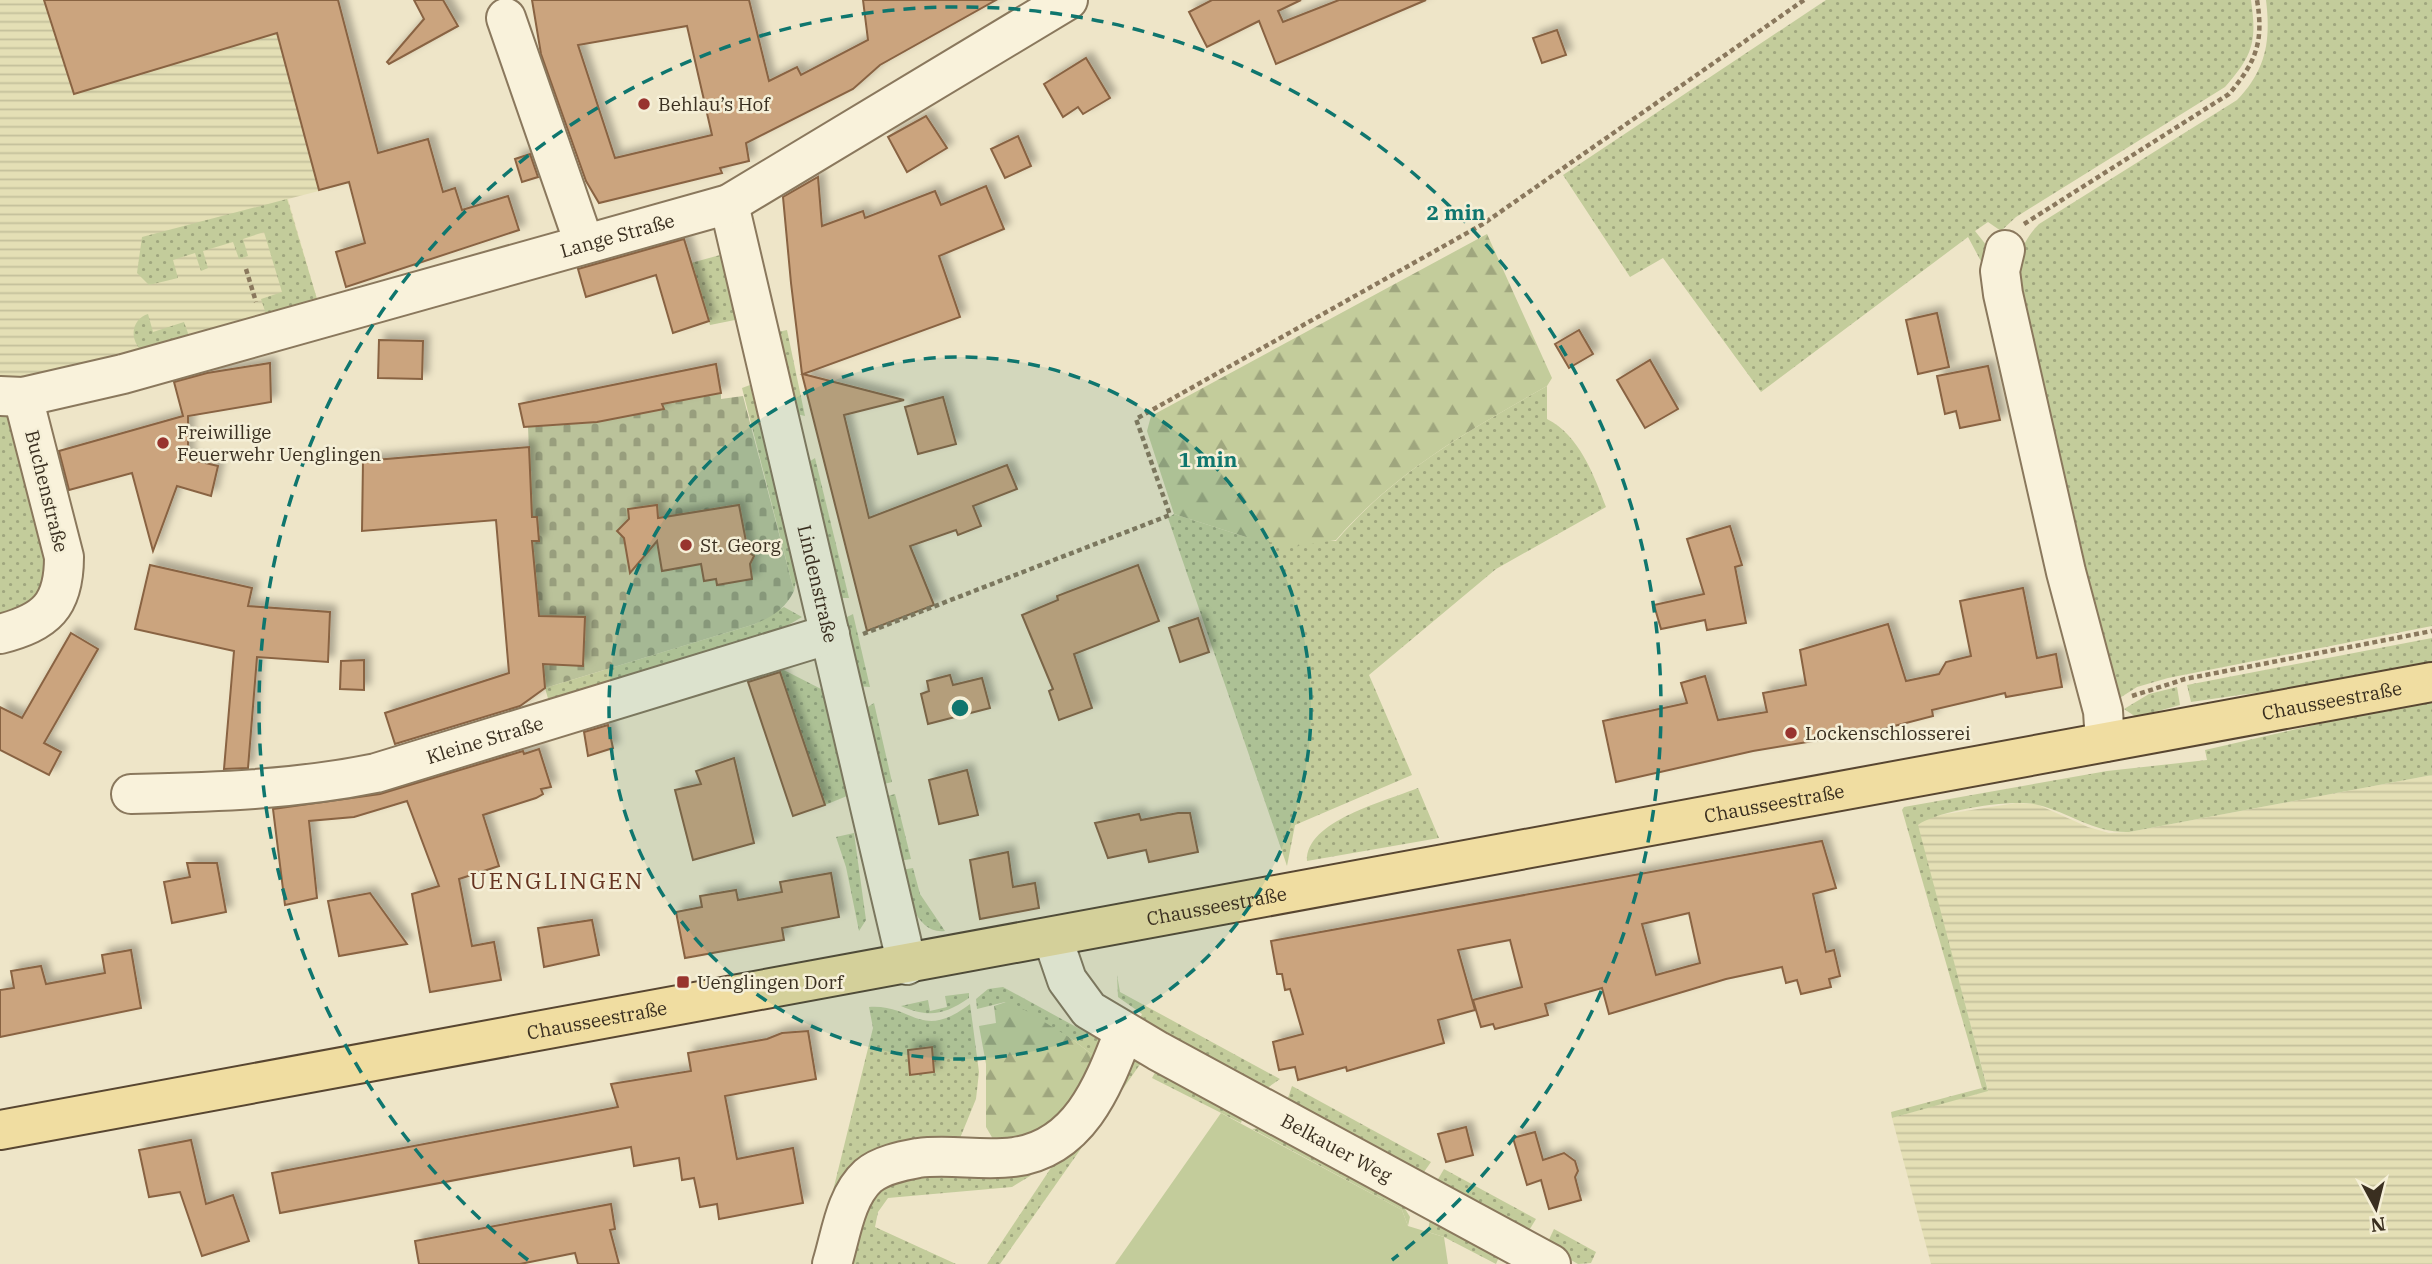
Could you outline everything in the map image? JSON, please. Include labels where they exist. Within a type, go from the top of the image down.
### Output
[{"type":"main road","name":"Chausseestraße","points":[[0,1130],[1053,939],[2104,726],[2432,682]]},
{"type":"street","name":"Lange Straße","points":[[12,396],[123,374],[729,204],[1068,0]]},
{"type":"street","points":[[506,18],[584,243]]},
{"type":"street","name":"Lindenstraße","points":[[729,204],[907,965]]},
{"type":"street","points":[[2005,250],[2000,271],[2003,294],[2104,726]]},
{"type":"street","name":"Buchenstraße","points":[[0,634],[34,624],[51,609],[64,583],[64,557],[12,396]]},
{"type":"street","name":"Kleine Straße","points":[[131,794],[243,792],[313,786],[376,773],[831,640]]},
{"type":"street","name":"Belkauer Weg","points":[[1053,939],[1068,980],[1089,1010],[1124,1032],[1551,1264]]},
{"type":"street","points":[[832,1264],[850,1200],[869,1175],[898,1161],[929,1157],[1015,1157],[1058,1142],[1086,1114],[1106,1078],[1124,1032]]},
{"type":"path","points":[[831,640],[1170,515],[1136,419],[1483,224],[1804,0]]},
{"type":"path","points":[[2005,250],[2017,228],[2229,94],[2248,72],[2260,43],[2257,0]]},
{"type":"path","points":[[2104,726],[2143,690],[2432,631]]},
{"type":"shaded area","points":[[0,0],[338,0],[384,174],[288,199],[317,299],[36,380],[0,380]]},
{"type":"shaded area","points":[[2432,775],[2432,1264],[1931,1264],[1892,1118],[1988,1090],[1917,825],[1927,818],[2016,803],[2036,804],[2088,827],[2109,833],[2129,832]]},
{"type":"green space","points":[[1826,0],[2251,0],[2253,38],[2242,66],[2225,87],[2016,217],[2001,231],[1988,222],[1975,231],[1991,251],[1983,265],[1968,237],[1761,392],[1663,258],[1630,277],[1563,175]]},
{"type":"green space","points":[[2266,0],[2432,0],[2432,626],[2168,678],[2137,687],[2115,701],[2014,290],[2018,263],[2027,239],[2039,224],[2237,100],[2247,89],[2264,54],[2268,29]]},
{"type":"green space","points":[[287,199],[317,299],[266,314],[261,299],[282,292],[264,232],[243,239],[248,256],[239,259],[233,242],[203,251],[208,268],[201,271],[195,253],[173,260],[178,278],[149,285],[137,273],[142,237]]},
{"type":"green space","points":[[1487,234],[1552,378],[1547,386],[1434,454],[1383,493],[1336,540],[1293,547],[1246,537],[1174,514],[1147,431],[1151,416]]},
{"type":"green space","points":[[720,255],[735,307],[735,320],[710,325],[691,263]]},
{"type":"green space","points":[[148,314],[153,332],[184,322],[189,336],[141,350],[135,340],[134,329],[138,320]]},
{"type":"green space","points":[[787,330],[805,416],[792,413],[778,332]]},
{"type":"green space","points":[[750,385],[797,575],[794,591],[742,388]]},
{"type":"green space","points":[[1547,386],[1547,419],[1577,445],[1606,507],[1496,569],[1369,675],[1412,775],[1295,825],[1287,866],[1168,518],[1174,514],[1246,537],[1336,541],[1359,516],[1408,473],[1461,436]]},
{"type":"green space","points":[[721,393],[721,399],[743,396],[794,591],[787,603],[755,624],[545,688],[532,541],[539,541],[537,517],[532,517],[528,427],[589,423],[663,409],[663,404]]},
{"type":"green space","points":[[0,411],[14,418],[53,541],[49,590],[0,622]]},
{"type":"green space","points":[[815,458],[849,598],[836,598],[804,465]]},
{"type":"green space","points":[[784,607],[802,617],[785,627],[549,702],[545,688],[755,624]]},
{"type":"green space","points":[[853,614],[870,687],[857,686],[841,620]]},
{"type":"green space","points":[[2432,638],[2432,668],[2191,702],[2187,685]]},
{"type":"green space","points":[[778,667],[823,690],[847,796],[825,805]]},
{"type":"green space","points":[[2177,687],[2180,705],[2136,717],[2124,709],[2149,694]]},
{"type":"green space","points":[[2432,698],[2432,775],[2129,832],[2093,826],[2050,808],[2027,803],[1958,811],[1918,825],[1988,1091],[1892,1118],[1891,1112],[1982,1088],[1902,810],[1904,807],[2107,771],[2207,760],[2205,750]]},
{"type":"green space","points":[[874,703],[892,782],[880,785],[863,710]]},
{"type":"green space","points":[[1418,788],[1439,838],[1307,861],[1310,847],[1319,835],[1333,824],[1368,806]]},
{"type":"green space","points":[[895,794],[911,859],[899,861],[884,797]]},
{"type":"green space","points":[[854,833],[866,920],[859,931],[846,867],[836,837]]},
{"type":"green space","points":[[913,868],[920,894],[945,931],[927,926],[914,910],[901,870]]},
{"type":"green space","points":[[1117,975],[1120,992],[1280,1079],[1263,1091],[1138,1023],[1142,1014],[1118,997]]},
{"type":"green space","points":[[1003,987],[1100,1040],[1098,1059],[1072,1039],[1005,1002],[977,1009],[976,999],[988,989]]},
{"type":"green space","points":[[969,993],[969,998],[960,1004],[936,1013],[920,1012],[901,1006],[928,1000],[930,1011],[947,1007],[945,996]]},
{"type":"green space","points":[[1006,1002],[1015,1004],[1072,1039],[1098,1059],[1056,1125],[997,1146],[986,1127],[986,1064],[979,1026],[996,1023],[994,1006]]},
{"type":"green space","points":[[970,1004],[979,1072],[976,1099],[956,1148],[894,1146],[815,1264],[873,1028],[869,1007],[897,1011],[928,1021],[953,1015]]},
{"type":"green space","points":[[1126,1055],[1141,1063],[1000,1264],[987,1264]]},
{"type":"green space","points":[[1157,1069],[1243,1116],[1241,1123],[1152,1078]]},
{"type":"green space","points":[[1292,1086],[1431,1162],[1419,1179],[1286,1104]]},
{"type":"green space","points":[[1221,1113],[1402,1210],[1408,1226],[1444,1237],[1448,1264],[1115,1264]]},
{"type":"green space","points":[[1267,1127],[1401,1202],[1410,1217],[1408,1226],[1402,1210],[1252,1129]]},
{"type":"green space","points":[[1044,1155],[1030,1176],[1012,1187],[888,1198],[878,1212],[875,1227],[956,1264],[841,1264],[873,1180]]},
{"type":"green space","points":[[1444,1169],[1536,1219],[1525,1237],[1434,1186]]},
{"type":"green space","points":[[1430,1218],[1499,1257],[1496,1264],[1444,1237],[1428,1232]]},
{"type":"green space","points":[[1554,1229],[1596,1252],[1591,1263],[1578,1264],[1546,1246]]},
{"type":"building","points":[[44,0],[338,0],[378,153],[428,139],[443,192],[455,188],[462,210],[508,196],[519,230],[346,287],[336,252],[365,243],[349,182],[319,190],[277,33],[74,94]]},
{"type":"building","points":[[414,0],[443,0],[458,26],[389,64],[387,62],[424,19]]},
{"type":"building","points":[[532,0],[749,0],[769,81],[797,67],[801,75],[868,40],[863,0],[996,0],[880,65],[853,89],[746,143],[749,161],[720,168],[722,173],[599,203],[586,181],[541,54]],"holes":[[[687,26],[712,135],[615,158],[578,45]]]},
{"type":"building","points":[[1212,0],[1301,0],[1278,11],[1283,22],[1339,0],[1426,0],[1276,64],[1259,21],[1207,47],[1189,12]]},
{"type":"building","points":[[1557,30],[1566,55],[1542,63],[1533,38]]},
{"type":"building","points":[[1086,58],[1110,98],[1083,114],[1078,107],[1063,117],[1044,84]]},
{"type":"building","points":[[926,116],[947,148],[907,172],[888,137]]},
{"type":"building","points":[[1018,136],[1031,166],[1005,178],[991,149]]},
{"type":"building","points":[[530,154],[538,177],[522,182],[515,159]]},
{"type":"building","points":[[818,177],[822,226],[863,211],[865,218],[935,191],[941,205],[986,186],[1004,229],[939,256],[960,317],[803,374],[904,400],[844,415],[869,518],[1007,465],[1017,489],[973,506],[981,526],[958,535],[956,530],[910,546],[934,605],[867,631],[802,374],[791,283],[783,197]]},
{"type":"building","points":[[684,239],[709,321],[673,333],[656,275],[586,297],[578,269]]},
{"type":"building","points":[[1937,313],[1949,367],[1918,374],[1906,320]]},
{"type":"building","points":[[1579,330],[1593,354],[1569,368],[1555,344]]},
{"type":"building","points":[[379,340],[423,341],[422,379],[378,378]]},
{"type":"building","points":[[1650,360],[1678,409],[1645,428],[1617,380]]},
{"type":"building","points":[[270,363],[271,402],[188,416],[188,459],[218,466],[211,496],[177,486],[153,551],[132,473],[69,490],[59,451],[183,416],[174,382],[207,373]]},
{"type":"building","points":[[716,364],[721,393],[662,404],[664,409],[597,422],[524,427],[519,404]]},
{"type":"building","points":[[1988,366],[2000,420],[1960,428],[1956,411],[1945,414],[1937,376]]},
{"type":"building","points":[[943,397],[956,444],[918,454],[905,407]]},
{"type":"building","points":[[529,447],[532,517],[537,517],[539,541],[532,541],[539,616],[585,617],[583,666],[543,664],[545,688],[520,706],[395,744],[385,713],[509,673],[496,520],[362,531],[363,461]]},
{"type":"building","name":"St. Georg","points":[[657,505],[658,518],[739,505],[748,552],[754,556],[750,564],[752,579],[717,585],[716,579],[704,581],[701,564],[662,571],[657,541],[630,573],[624,538],[617,531],[629,519],[628,509]]},
{"type":"building","points":[[1730,526],[1742,565],[1735,567],[1746,623],[1707,630],[1705,620],[1661,629],[1654,605],[1704,594],[1687,539]]},
{"type":"building","points":[[150,565],[252,588],[248,606],[330,612],[328,662],[257,657],[248,768],[224,769],[234,651],[135,629]]},
{"type":"building","points":[[1138,565],[1159,621],[1074,654],[1092,708],[1059,720],[1049,691],[1053,689],[1022,615],[1058,600],[1057,596]]},
{"type":"building","points":[[2023,588],[2037,658],[2056,654],[2062,687],[2006,697],[2005,693],[1932,710],[1933,716],[1875,731],[1753,751],[1616,782],[1603,721],[1687,703],[1681,683],[1705,676],[1718,720],[1767,712],[1763,693],[1806,685],[1800,650],[1888,624],[1906,681],[1939,674],[1946,662],[1971,656],[1960,601]]},
{"type":"building","points":[[1198,618],[1209,652],[1180,662],[1169,628]]},
{"type":"building","points":[[71,633],[98,649],[44,743],[61,752],[49,775],[0,750],[0,707],[22,718]]},
{"type":"building","points":[[364,660],[364,690],[340,689],[341,661]]},
{"type":"building","points":[[780,672],[825,805],[793,816],[748,682]]},
{"type":"building","points":[[950,675],[953,685],[982,678],[990,708],[928,724],[921,694],[929,691],[927,681]]},
{"type":"building","points":[[608,725],[613,748],[588,756],[584,732]]},
{"type":"building","points":[[539,749],[551,787],[541,789],[543,794],[536,798],[483,815],[499,866],[459,879],[472,946],[494,942],[501,980],[430,992],[412,894],[439,886],[407,801],[354,817],[309,821],[317,898],[285,905],[273,809],[380,794],[523,751],[524,754]]},
{"type":"building","points":[[734,758],[754,843],[693,860],[675,790],[701,784],[696,771]]},
{"type":"building","points":[[967,770],[978,815],[939,824],[929,780]]},
{"type":"building","points":[[1190,813],[1198,852],[1149,862],[1146,850],[1108,858],[1095,823],[1139,814],[1141,820]]},
{"type":"building","points":[[1822,841],[1836,888],[1813,894],[1826,952],[1834,950],[1840,976],[1829,979],[1831,987],[1801,994],[1797,980],[1786,983],[1782,967],[1726,979],[1609,1014],[1602,988],[1545,1004],[1548,1015],[1495,1029],[1493,1024],[1481,1027],[1473,1000],[1522,987],[1510,940],[1458,950],[1475,1010],[1438,1020],[1444,1043],[1347,1071],[1346,1067],[1298,1080],[1295,1067],[1279,1070],[1273,1042],[1303,1034],[1290,989],[1285,990],[1282,974],[1277,974],[1271,941]],"holes":[[[1689,913],[1700,963],[1656,975],[1642,924]]]},
{"type":"building","points":[[1008,852],[1013,887],[1035,883],[1039,908],[980,919],[970,860]]},
{"type":"building","points":[[187,863],[217,863],[226,912],[172,923],[164,882],[190,877]]},
{"type":"building","points":[[831,873],[839,917],[782,928],[784,940],[685,958],[676,912],[702,907],[700,896],[736,890],[738,900],[782,892],[780,882]]},
{"type":"building","points":[[370,893],[407,944],[339,956],[328,901]]},
{"type":"building","points":[[592,920],[599,955],[544,967],[538,928]]},
{"type":"building","points":[[131,950],[141,1008],[0,1037],[0,990],[14,988],[11,971],[41,966],[46,984],[105,973],[102,955]]},
{"type":"building","points":[[808,1031],[816,1079],[725,1096],[737,1159],[793,1148],[803,1203],[719,1219],[717,1204],[700,1207],[694,1178],[682,1180],[679,1158],[634,1166],[631,1147],[280,1213],[272,1173],[618,1107],[611,1084],[691,1071],[688,1053],[767,1039],[782,1033]]},
{"type":"building","points":[[932,1047],[934,1072],[910,1075],[908,1050]]},
{"type":"building","points":[[1466,1127],[1473,1155],[1446,1162],[1438,1134]]},
{"type":"building","points":[[1535,1132],[1543,1160],[1564,1153],[1575,1161],[1578,1171],[1575,1177],[1581,1200],[1549,1209],[1541,1180],[1527,1185],[1513,1138]]},
{"type":"building","points":[[191,1140],[206,1204],[233,1195],[249,1241],[202,1256],[180,1192],[149,1197],[139,1150]]},
{"type":"building","points":[[611,1204],[615,1229],[610,1230],[619,1264],[578,1264],[575,1253],[520,1264],[419,1264],[415,1241]]},
{"type":"place","name":"Behlau’s Hof","points":[[644,104]]},
{"type":"place","name":"Freiwillige Feuerwehr Uenglingen","points":[[163,443]]},
{"type":"place","name":"St. Georg","points":[[686,545]]},
{"type":"place","name":"Lockenschlosserei","points":[[1791,733]]},
{"type":"place","name":"Uenglingen Dorf","points":[[683,982]]},
{"type":"district","name":"UENGLINGEN","points":[[557,880]]}]
